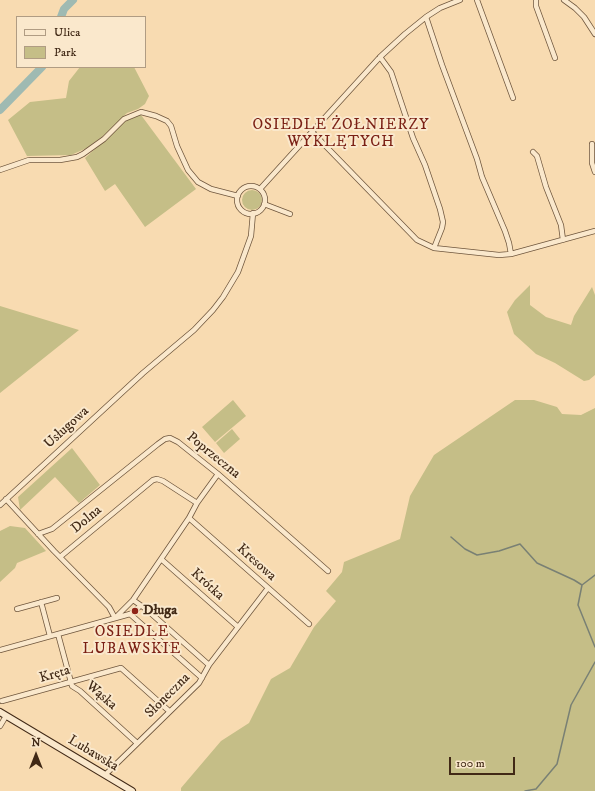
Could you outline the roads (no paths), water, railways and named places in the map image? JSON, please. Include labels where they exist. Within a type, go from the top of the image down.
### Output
[{"type":"main road","name":"Lubawska","points":[[0,712],[3,717],[102,776],[124,791]]},
{"type":"main road","name":"Lubawska","points":[[102,776],[132,791]]},
{"type":"street","points":[[260,189],[380,57],[426,17],[440,8],[460,0]]},
{"type":"street","points":[[477,0],[513,98]]},
{"type":"street","points":[[536,0],[536,6],[555,58]]},
{"type":"street","points":[[564,0],[584,17],[595,34]]},
{"type":"street","points":[[426,17],[482,177],[505,231],[511,254]]},
{"type":"street","points":[[380,57],[391,72],[413,138],[428,172],[443,222],[434,248]]},
{"type":"street","points":[[0,170],[29,160],[60,160],[77,157],[104,139],[124,119],[142,112],[168,121],[188,170],[198,182],[211,189],[238,196]]},
{"type":"street","points":[[312,132],[417,240],[434,248],[499,255],[511,254],[595,231]]},
{"type":"street","points":[[592,144],[592,163],[595,172]]},
{"type":"street","points":[[533,152],[537,156],[546,187],[561,225],[563,240]]},
{"type":"street","points":[[252,186],[260,189],[263,192],[265,199],[260,211],[247,213],[241,209],[238,204],[238,196],[240,191],[246,187],[252,186]]},
{"type":"street","points":[[264,204],[290,214]]},
{"type":"street","name":"Usługowa","points":[[0,505],[143,373],[200,324],[223,297],[238,272],[251,236],[253,213]]},
{"type":"street","name":"Poprzeczna","points":[[38,534],[52,529],[165,439],[173,439],[218,474],[328,572]]},
{"type":"street","points":[[115,618],[132,600],[162,559],[197,503],[218,474]]},
{"type":"street","name":"Dolna","points":[[60,557],[153,480],[157,479],[163,481],[197,503]]},
{"type":"street","points":[[6,499],[109,607],[115,618]]},
{"type":"street","name":"Kresowa","points":[[189,518],[309,624]]},
{"type":"street","name":"Krótka","points":[[162,559],[238,627]]},
{"type":"street","name":"Słoneczna","points":[[102,776],[202,678],[209,665],[268,588]]},
{"type":"street","points":[[17,609],[57,598]]},
{"type":"street","points":[[132,600],[146,609],[209,665]]},
{"type":"street","points":[[41,602],[50,636]]},
{"type":"street","points":[[0,650],[130,614],[140,606]]},
{"type":"street","points":[[130,614],[202,678]]},
{"type":"street","name":"Wąska","points":[[58,634],[72,686],[80,691],[137,743]]},
{"type":"street","name":"Kręta","points":[[2,701],[121,668],[169,711]]},
{"type":"street","points":[[0,726],[3,717]]},
{"type":"waterway","points":[[61,16],[64,9],[73,0]]},
{"type":"waterway","points":[[0,110],[41,68]]},
{"type":"waterway","points":[[451,537],[465,549],[477,555],[499,551],[520,544],[537,563],[582,585],[595,575]]},
{"type":"waterway","points":[[582,585],[578,605],[595,647]]},
{"type":"waterway","points":[[525,791],[536,789],[557,764],[571,705],[595,662]]},
{"type":"place","name":"Długa","points":[[135,611]]},
{"type":"district","name":"OSIEDLE ŻOŁNIERZY WYKLĘTYCH","points":[[341,134]]},
{"type":"district","name":"OSIEDLE LUBAWSKIE","points":[[132,642]]}]
